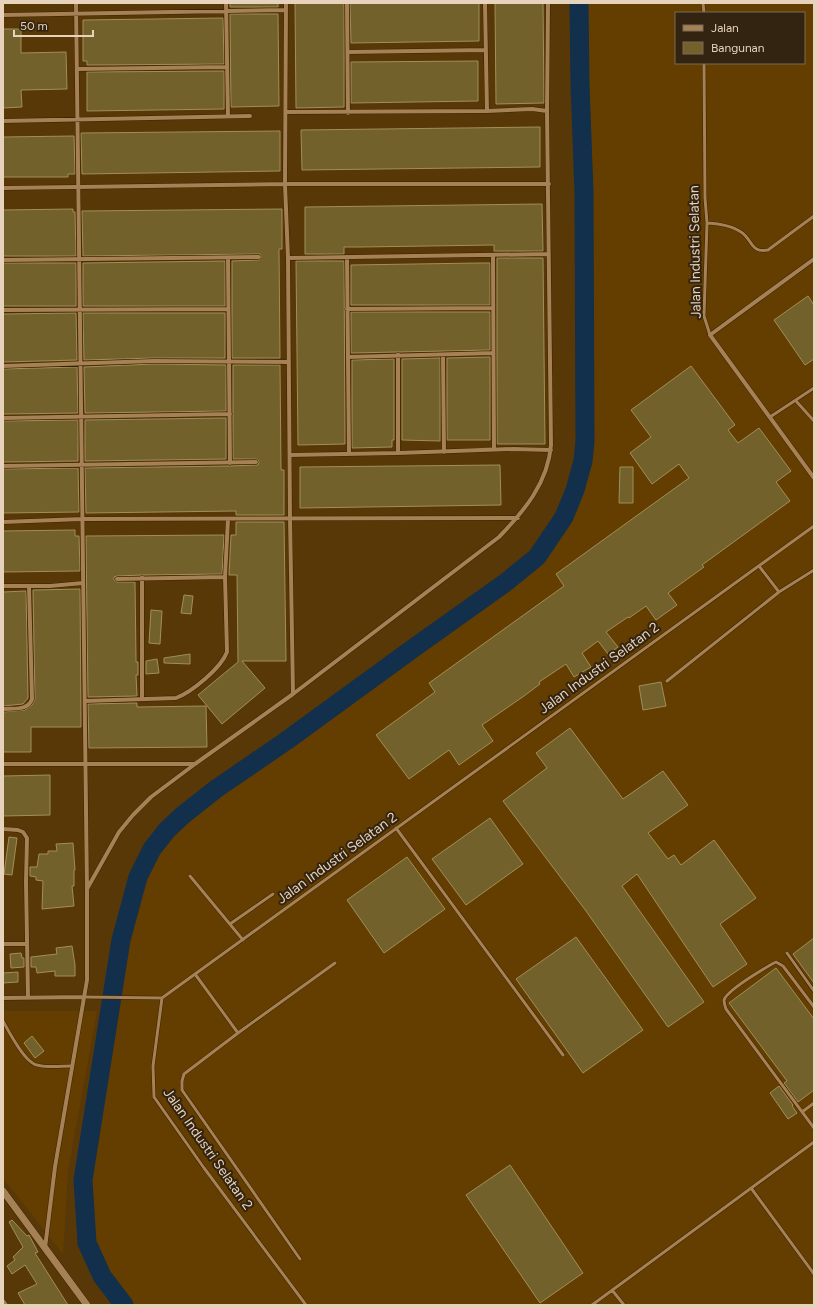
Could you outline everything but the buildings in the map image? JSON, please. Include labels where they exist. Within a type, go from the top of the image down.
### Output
[{"type":"street","points":[[45,1248],[55,1167],[87,980],[76,3]]},
{"type":"street","points":[[226,3],[228,116]]},
{"type":"street","points":[[286,3],[285,184],[288,258],[293,694]]},
{"type":"street","points":[[347,3],[348,113]]},
{"type":"street","points":[[485,3],[487,111]]},
{"type":"street","points":[[87,889],[119,832],[151,797],[293,694],[499,537],[518,518],[537,490],[545,472],[551,450],[548,184],[548,3]]},
{"type":"street","points":[[3,14],[286,10]]},
{"type":"street","points":[[348,52],[486,50]]},
{"type":"street","points":[[77,69],[227,67]]},
{"type":"street","points":[[286,112],[348,113],[532,109],[548,111]]},
{"type":"street","points":[[3,121],[250,116]]},
{"type":"street","points":[[3,188],[285,184],[548,184]]},
{"type":"street","points":[[288,258],[549,254]]},
{"type":"street","points":[[493,255],[494,449]]},
{"type":"street","points":[[3,260],[259,257]]},
{"type":"street","points":[[347,257],[349,454]]},
{"type":"street","points":[[228,258],[230,463]]},
{"type":"street","points":[[710,335],[814,258]]},
{"type":"street","points":[[347,309],[493,308]]},
{"type":"street","points":[[3,310],[228,309]]},
{"type":"street","name":"Jalan Industri Selatan","points":[[710,335],[814,478]]},
{"type":"street","points":[[348,357],[494,353]]},
{"type":"street","points":[[398,355],[398,453]]},
{"type":"street","points":[[443,355],[444,452]]},
{"type":"street","points":[[3,366],[154,361],[289,362]]},
{"type":"street","points":[[3,418],[230,414]]},
{"type":"street","points":[[290,455],[444,452],[494,449],[551,450]]},
{"type":"street","points":[[3,466],[82,466],[256,462]]},
{"type":"street","points":[[3,522],[82,519],[518,518]]},
{"type":"street","points":[[84,701],[176,698],[184,695],[196,686],[224,660],[227,652],[226,577],[228,519]]},
{"type":"street","points":[[117,579],[226,577]]},
{"type":"street","points":[[142,578],[142,699]]},
{"type":"street","points":[[3,586],[83,583]]},
{"type":"street","points":[[3,708],[25,708],[31,703],[32,699],[29,586]]},
{"type":"street","points":[[3,764],[195,764]]},
{"type":"street","points":[[3,829],[18,830],[23,832],[27,838],[26,882],[28,997]]},
{"type":"street","points":[[3,944],[27,944]]},
{"type":"street","points":[[3,998],[84,997]]},
{"type":"street","points":[[3,1191],[87,1305]]},
{"type":"street","points":[[3,1300],[6,1305]]},
{"type":"lane","name":"Jalan Industri Selatan","points":[[704,64],[705,198],[707,223],[704,316],[710,335]]},
{"type":"lane","points":[[707,223],[722,224],[741,232],[754,249],[761,252],[768,250],[814,216]]},
{"type":"lane","points":[[770,417],[814,388]]},
{"type":"lane","points":[[796,401],[814,421]]},
{"type":"lane","name":"Jalan Industri Selatan 2","points":[[306,1305],[204,1168],[154,1097],[153,1066],[162,998],[814,526]]},
{"type":"lane","points":[[759,566],[779,592]]},
{"type":"lane","points":[[667,681],[779,592],[814,570]]},
{"type":"lane","points":[[396,828],[563,1055]]},
{"type":"lane","points":[[190,876],[243,940]]},
{"type":"lane","points":[[230,924],[273,894]]},
{"type":"lane","points":[[787,953],[814,991]]},
{"type":"lane","points":[[814,1007],[783,966],[776,962],[729,993],[724,1000],[726,1009],[814,1128]]},
{"type":"lane","points":[[300,1259],[182,1090],[182,1081],[184,1074],[335,963]]},
{"type":"lane","points":[[195,974],[238,1033]]},
{"type":"lane","points":[[84,997],[162,998]]},
{"type":"lane","points":[[3,1021],[18,1046],[29,1060],[36,1065],[72,1066]]},
{"type":"lane","points":[[802,1112],[814,1103]]},
{"type":"lane","points":[[592,1305],[814,1142]]},
{"type":"lane","points":[[751,1188],[814,1274]]},
{"type":"lane","points":[[612,1290],[624,1305]]},
{"type":"shaded area","points":[[580,3],[814,3],[814,1305],[125,1305],[102,1276],[87,1243],[83,1180],[138,877],[152,849],[183,815],[537,557],[564,517],[579,477],[584,453]]},
{"type":"shaded area","points":[[3,1011],[97,1011],[68,1171],[63,1254],[3,1178]]},
{"type":"waterway","points":[[124,1305],[102,1276],[87,1243],[83,1180],[121,940],[138,877],[152,849],[167,830],[183,815],[216,789],[286,741],[505,583],[537,557],[564,517],[575,490],[583,461],[585,441],[584,192],[579,3]]}]
